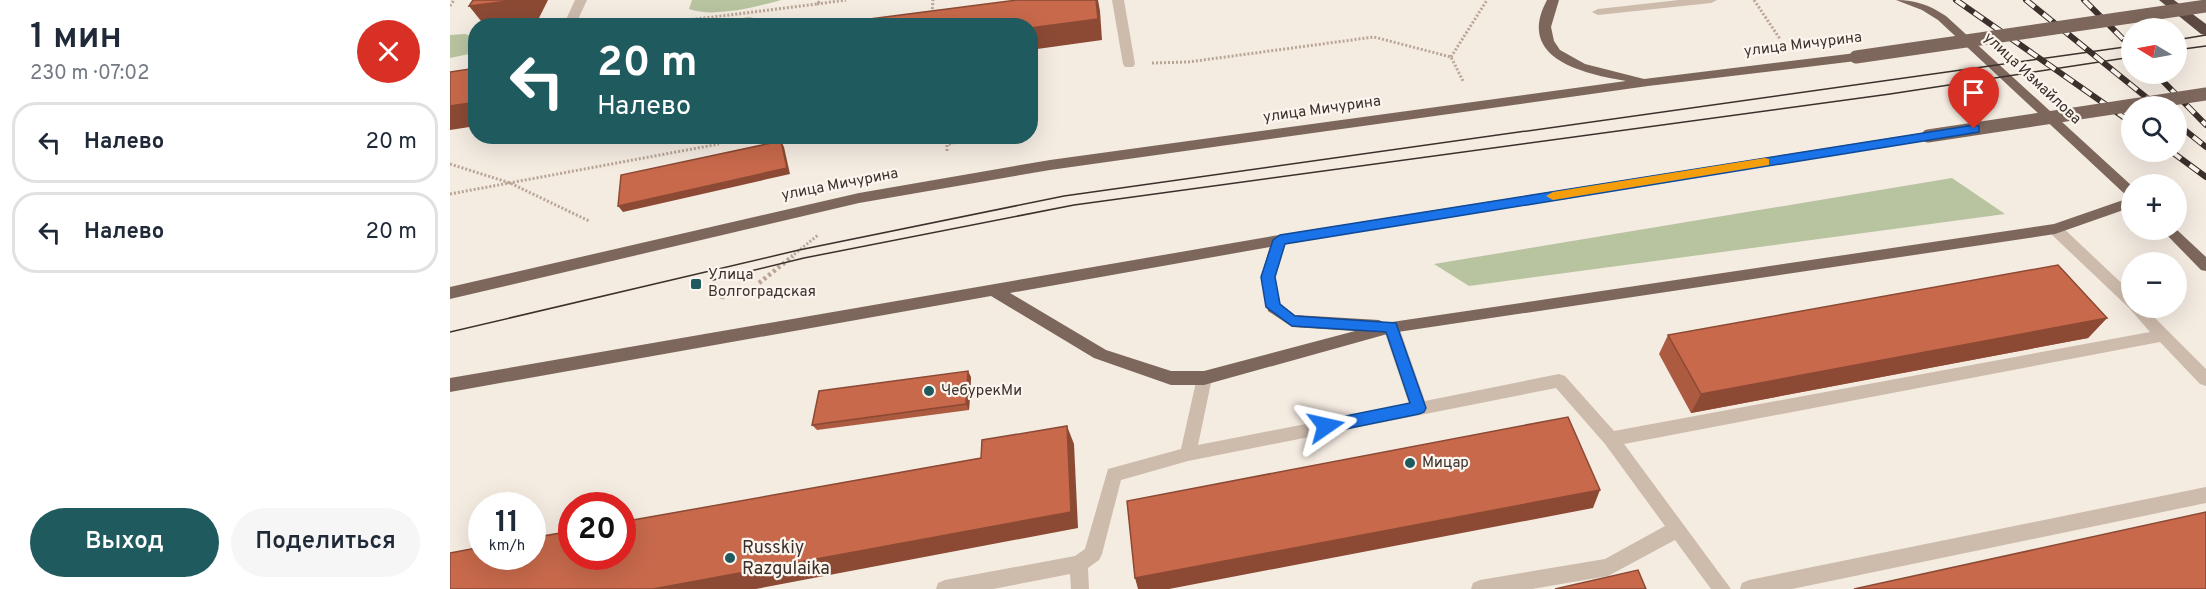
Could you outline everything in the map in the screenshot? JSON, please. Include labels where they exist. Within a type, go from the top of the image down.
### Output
[{"type":"highway","points":[[2166,0],[2206,31]]},
{"type":"main road","points":[[1553,0],[1545,22],[1545,33],[1549,47],[1561,58],[1577,66],[1648,82]]},
{"type":"main road","name":"улица Измайлова","points":[[1902,0],[1926,8],[1942,18],[2121,184]]},
{"type":"main road","name":"улица Мичурина","points":[[450,293],[859,198],[1050,165],[1648,82],[1856,57],[2206,6]]},
{"type":"main road","points":[[450,385],[1280,240],[1928,136],[2206,94]]},
{"type":"main road","points":[[994,291],[1100,354],[1171,378],[1204,378],[1391,327],[2055,229],[2121,206]]},
{"type":"main road","points":[[1280,240],[1268,277],[1273,307],[1292,321],[1391,327]]},
{"type":"main road","points":[[2179,240],[2206,266]]},
{"type":"lane","points":[[573,18],[581,0]]},
{"type":"lane","points":[[1118,0],[1129,64]]},
{"type":"lane","points":[[1598,12],[1710,0]]},
{"type":"lane","points":[[2055,229],[2121,292]]},
{"type":"lane","points":[[2146,318],[2206,379]]},
{"type":"lane","points":[[1391,327],[1419,408]]},
{"type":"lane","points":[[1611,439],[2164,335]]},
{"type":"lane","points":[[1188,454],[1204,378]]},
{"type":"lane","points":[[945,589],[1079,564],[1093,554],[1114,474],[1188,454],[1559,381],[1611,439],[1722,589]]},
{"type":"lane","points":[[1749,589],[2206,495]]},
{"type":"lane","points":[[1480,589],[1608,567],[1677,529]]},
{"type":"lane","points":[[1079,564],[1080,589]]},
{"type":"path","points":[[450,6],[454,0]]},
{"type":"path","points":[[817,4],[821,0]]},
{"type":"path","points":[[704,18],[846,0]]},
{"type":"path","points":[[932,18],[933,0]]},
{"type":"path","points":[[1451,57],[1487,0]]},
{"type":"path","points":[[1754,0],[1780,39]]},
{"type":"path","points":[[1129,64],[1188,62],[1374,37],[1451,57],[1463,81]]},
{"type":"path","points":[[450,194],[719,144]]},
{"type":"path","points":[[947,151],[947,145],[950,144]]},
{"type":"path","points":[[450,164],[510,183],[589,221]]},
{"type":"path","points":[[759,283],[821,232]]},
{"type":"path","points":[[722,299],[724,288]]},
{"type":"green space","points":[[692,0],[781,0],[748,8],[710,12],[689,9]]},
{"type":"green space","points":[[450,35],[468,35],[468,54],[450,58]]},
{"type":"green space","points":[[1952,178],[2005,214],[1469,286],[1434,264]]},
{"type":"building","points":[[473,0],[516,0],[469,6]]},
{"type":"building","points":[[1017,0],[1096,0],[1098,19],[1038,27],[1038,18],[877,18]]},
{"type":"building","points":[[468,69],[468,103],[450,106],[450,72]]},
{"type":"building","points":[[767,144],[782,144],[787,168],[618,206],[621,175]]},
{"type":"building","points":[[2058,265],[2107,318],[1701,394],[1668,335]]},
{"type":"building","points":[[968,371],[966,404],[812,425],[819,391]]},
{"type":"building","points":[[1568,417],[1600,490],[1135,578],[1127,501]]},
{"type":"building","points":[[1067,426],[1071,512],[653,589],[450,589],[450,553],[468,550],[468,570],[546,570],[546,536],[558,533],[558,570],[636,570],[636,520],[981,458],[982,440]]},
{"type":"building","points":[[2206,512],[2206,589],[1854,589]]},
{"type":"building","points":[[1638,570],[1646,589],[1555,589]]},
{"type":"tram line","points":[[2187,38],[2206,35]]},
{"type":"tram line","points":[[2187,49],[2206,46]]},
{"type":"tram line","points":[[450,332],[799,250],[1064,196],[2121,48]]},
{"type":"tram line","points":[[713,280],[804,258],[1074,205],[1890,94],[2121,59]]},
{"type":"railway","points":[[1956,0],[2121,115]]},
{"type":"railway","points":[[2026,0],[2145,96]]},
{"type":"railway","points":[[2084,0],[2121,37]]},
{"type":"railway","points":[[2166,84],[2206,125]]},
{"type":"railway","points":[[2187,132],[2206,147]]},
{"type":"railway","points":[[2186,162],[2206,177]]},
{"type":"slow traffic","points":[[1553,196],[1765,162]]},
{"type":"place","name":"Улица Волгоградская","points":[[696,284]]},
{"type":"place","name":"ЧебурекМи","points":[[929,391]]},
{"type":"place","name":"Мицар","points":[[1410,463]]},
{"type":"place","name":"Russkiy Razgulaika","points":[[730,558]]},
{"type":"route","points":[[1326,426],[1419,408],[1391,327],[1292,321],[1273,307],[1268,277],[1280,240],[1974,129]]}]
